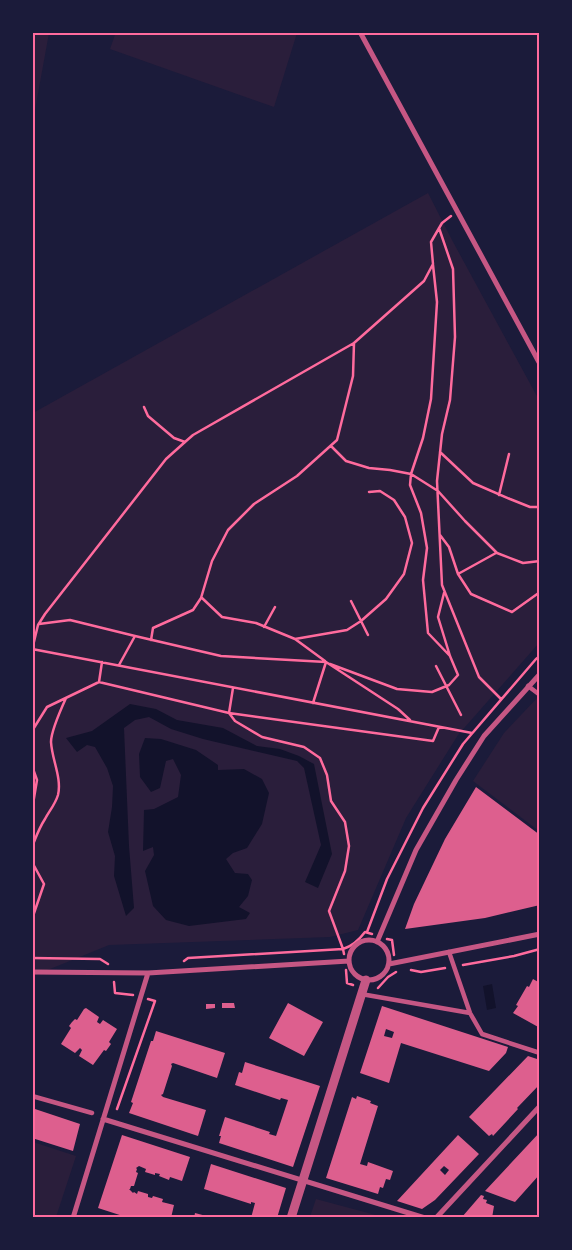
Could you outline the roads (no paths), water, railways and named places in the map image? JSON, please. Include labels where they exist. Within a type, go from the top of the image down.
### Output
[{"type":"street","points":[[360,32],[540,364]]},
{"type":"street","points":[[347,961],[357,944],[378,939],[416,850],[456,780],[484,736],[540,674]]},
{"type":"street","points":[[528,686],[540,695]]},
{"type":"street","points":[[389,964],[540,934]]},
{"type":"street","points":[[291,1218],[364,987],[371,980],[381,976],[387,970],[389,964],[389,957],[378,939]]},
{"type":"street","points":[[448,952],[470,1013],[482,1034],[540,1053]]},
{"type":"street","points":[[32,972],[148,973],[347,961]]},
{"type":"street","points":[[347,961],[364,987],[470,1013]]},
{"type":"street","points":[[73,1218],[148,973]]},
{"type":"street","points":[[32,1096],[92,1113]]},
{"type":"street","points":[[436,1218],[540,1106]]},
{"type":"street","points":[[103,1119],[425,1218]]}]
